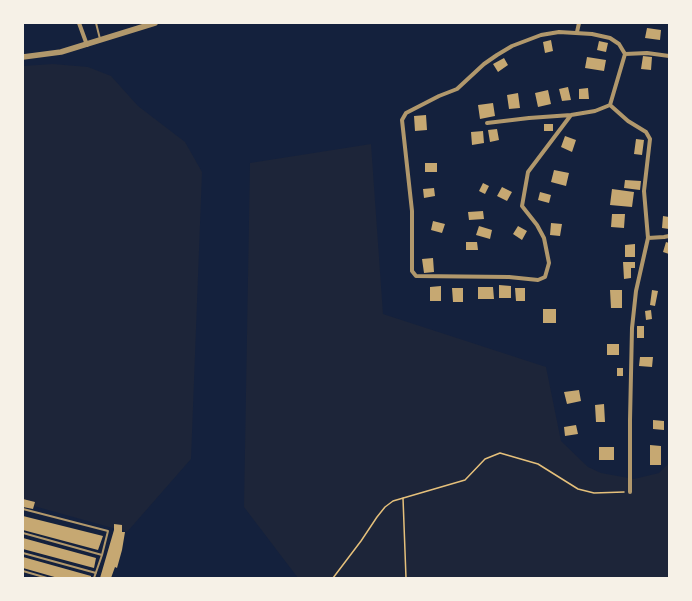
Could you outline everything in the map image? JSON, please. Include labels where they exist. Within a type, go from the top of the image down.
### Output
[{"type":"street","points":[[79,23],[87,45]]},
{"type":"street","points":[[23,57],[61,52],[155,23]]},
{"type":"street","points":[[576,32],[579,23]]},
{"type":"street","points":[[571,115],[528,172],[522,206],[537,225],[544,238],[549,263],[545,277],[538,280],[509,277],[416,276],[412,271],[412,211],[402,120],[406,113],[439,96],[457,89],[491,59],[512,46],[541,35],[559,32],[592,34],[610,38],[619,44],[624,54],[610,105]]},
{"type":"street","points":[[624,54],[647,53],[669,56]]},
{"type":"street","points":[[488,123],[571,115],[595,111],[610,105]]},
{"type":"street","points":[[610,105],[628,121],[646,132],[650,140],[644,191],[648,238],[636,291],[632,328],[630,492]]},
{"type":"street","points":[[648,238],[664,238],[669,236]]},
{"type":"lane","points":[[96,23],[100,40]]},
{"type":"lane","points":[[23,509],[108,531],[94,578]]},
{"type":"lane","points":[[23,532],[102,555]]},
{"type":"lane","points":[[23,553],[96,573]]},
{"type":"lane","points":[[23,571],[46,578]]},
{"type":"path","points":[[333,578],[385,507],[393,501],[465,480],[485,459],[500,453],[538,464],[578,489],[594,493],[630,492]]},
{"type":"path","points":[[403,498],[406,578]]},
{"type":"shaded area","points":[[53,64],[88,67],[111,76],[138,106],[185,142],[202,172],[191,459],[127,532],[23,503],[23,66]]},
{"type":"shaded area","points":[[371,144],[383,314],[546,367],[561,441],[588,467],[601,473],[634,479],[659,473],[669,463],[669,578],[298,578],[244,507],[250,163]]},
{"type":"building","points":[[647,28],[661,30],[660,40],[645,38]]},
{"type":"building","points":[[551,40],[553,51],[545,53],[543,42]]},
{"type":"building","points":[[599,41],[608,43],[606,52],[597,50]]},
{"type":"building","points":[[643,56],[652,57],[651,70],[641,69]]},
{"type":"building","points":[[587,57],[606,60],[604,71],[585,68]]},
{"type":"building","points":[[504,58],[508,65],[498,72],[493,64]]},
{"type":"building","points":[[568,87],[571,100],[562,101],[559,89]]},
{"type":"building","points":[[588,88],[589,99],[579,99],[579,89]]},
{"type":"building","points":[[548,90],[551,104],[538,107],[535,93]]},
{"type":"building","points":[[518,93],[520,108],[509,109],[507,95]]},
{"type":"building","points":[[493,103],[495,116],[480,119],[478,105]]},
{"type":"building","points":[[426,115],[427,130],[415,131],[414,116]]},
{"type":"building","points":[[544,124],[553,124],[553,131],[544,131]]},
{"type":"building","points":[[497,129],[499,140],[490,142],[488,130]]},
{"type":"building","points":[[483,131],[484,143],[472,145],[471,132]]},
{"type":"building","points":[[565,136],[576,140],[572,152],[561,147]]},
{"type":"building","points":[[636,139],[644,140],[642,155],[634,154]]},
{"type":"building","points":[[425,163],[437,163],[437,172],[425,172]]},
{"type":"building","points":[[554,170],[569,173],[566,186],[551,182]]},
{"type":"building","points":[[625,180],[641,181],[640,190],[624,188]]},
{"type":"building","points":[[483,183],[489,186],[485,194],[479,191]]},
{"type":"building","points":[[502,187],[512,192],[507,201],[497,196]]},
{"type":"building","points":[[434,188],[435,196],[424,198],[423,189]]},
{"type":"building","points":[[612,189],[634,192],[632,207],[610,205]]},
{"type":"building","points":[[540,192],[551,195],[549,203],[538,200]]},
{"type":"building","points":[[483,211],[484,219],[469,220],[468,212]]},
{"type":"building","points":[[612,214],[625,214],[624,228],[611,227]]},
{"type":"building","points":[[663,216],[669,217],[669,229],[662,228]]},
{"type":"building","points":[[433,221],[445,224],[442,233],[431,230]]},
{"type":"building","points":[[551,223],[562,224],[560,236],[550,235]]},
{"type":"building","points":[[479,226],[492,230],[490,239],[476,235]]},
{"type":"building","points":[[518,226],[527,231],[522,240],[513,234]]},
{"type":"building","points":[[466,242],[477,242],[478,250],[466,250]]},
{"type":"building","points":[[666,242],[669,243],[669,254],[663,252]]},
{"type":"building","points":[[635,244],[635,257],[625,257],[625,245]]},
{"type":"building","points":[[433,258],[434,272],[424,273],[422,259]]},
{"type":"building","points":[[623,262],[635,262],[635,268],[631,268],[631,278],[624,279]]},
{"type":"building","points":[[499,285],[511,286],[511,298],[499,298]]},
{"type":"building","points":[[441,286],[441,301],[430,301],[430,287]]},
{"type":"building","points":[[478,287],[493,287],[494,299],[478,299]]},
{"type":"building","points":[[452,288],[463,288],[463,302],[453,302]]},
{"type":"building","points":[[515,288],[525,288],[525,301],[516,301]]},
{"type":"building","points":[[610,290],[622,290],[622,308],[611,308]]},
{"type":"building","points":[[652,290],[658,291],[655,306],[650,305]]},
{"type":"building","points":[[543,309],[556,309],[556,323],[543,323]]},
{"type":"building","points":[[651,310],[652,319],[646,320],[645,311]]},
{"type":"building","points":[[637,326],[644,326],[644,338],[637,338]]},
{"type":"building","points":[[607,344],[619,344],[619,355],[607,355]]},
{"type":"building","points":[[640,357],[653,357],[652,367],[639,366]]},
{"type":"building","points":[[617,368],[623,368],[623,376],[617,376]]},
{"type":"building","points":[[579,390],[581,401],[567,404],[564,392]]},
{"type":"building","points":[[604,404],[605,422],[596,422],[595,405]]},
{"type":"building","points":[[653,420],[664,421],[664,430],[653,429]]},
{"type":"building","points":[[576,425],[578,434],[565,436],[564,427]]},
{"type":"building","points":[[650,445],[661,446],[661,465],[650,465]]},
{"type":"building","points":[[599,447],[614,447],[614,460],[599,460]]},
{"type":"building","points":[[23,499],[35,502],[33,509],[23,507]]},
{"type":"building","points":[[23,516],[103,536],[98,550],[23,530]]},
{"type":"building","points":[[114,524],[122,525],[122,532],[125,532],[122,550],[117,568],[115,567],[111,578],[100,578],[114,530]]},
{"type":"building","points":[[23,538],[96,558],[94,568],[23,549]]},
{"type":"building","points":[[23,557],[91,576],[91,578],[58,578],[23,568]]}]
